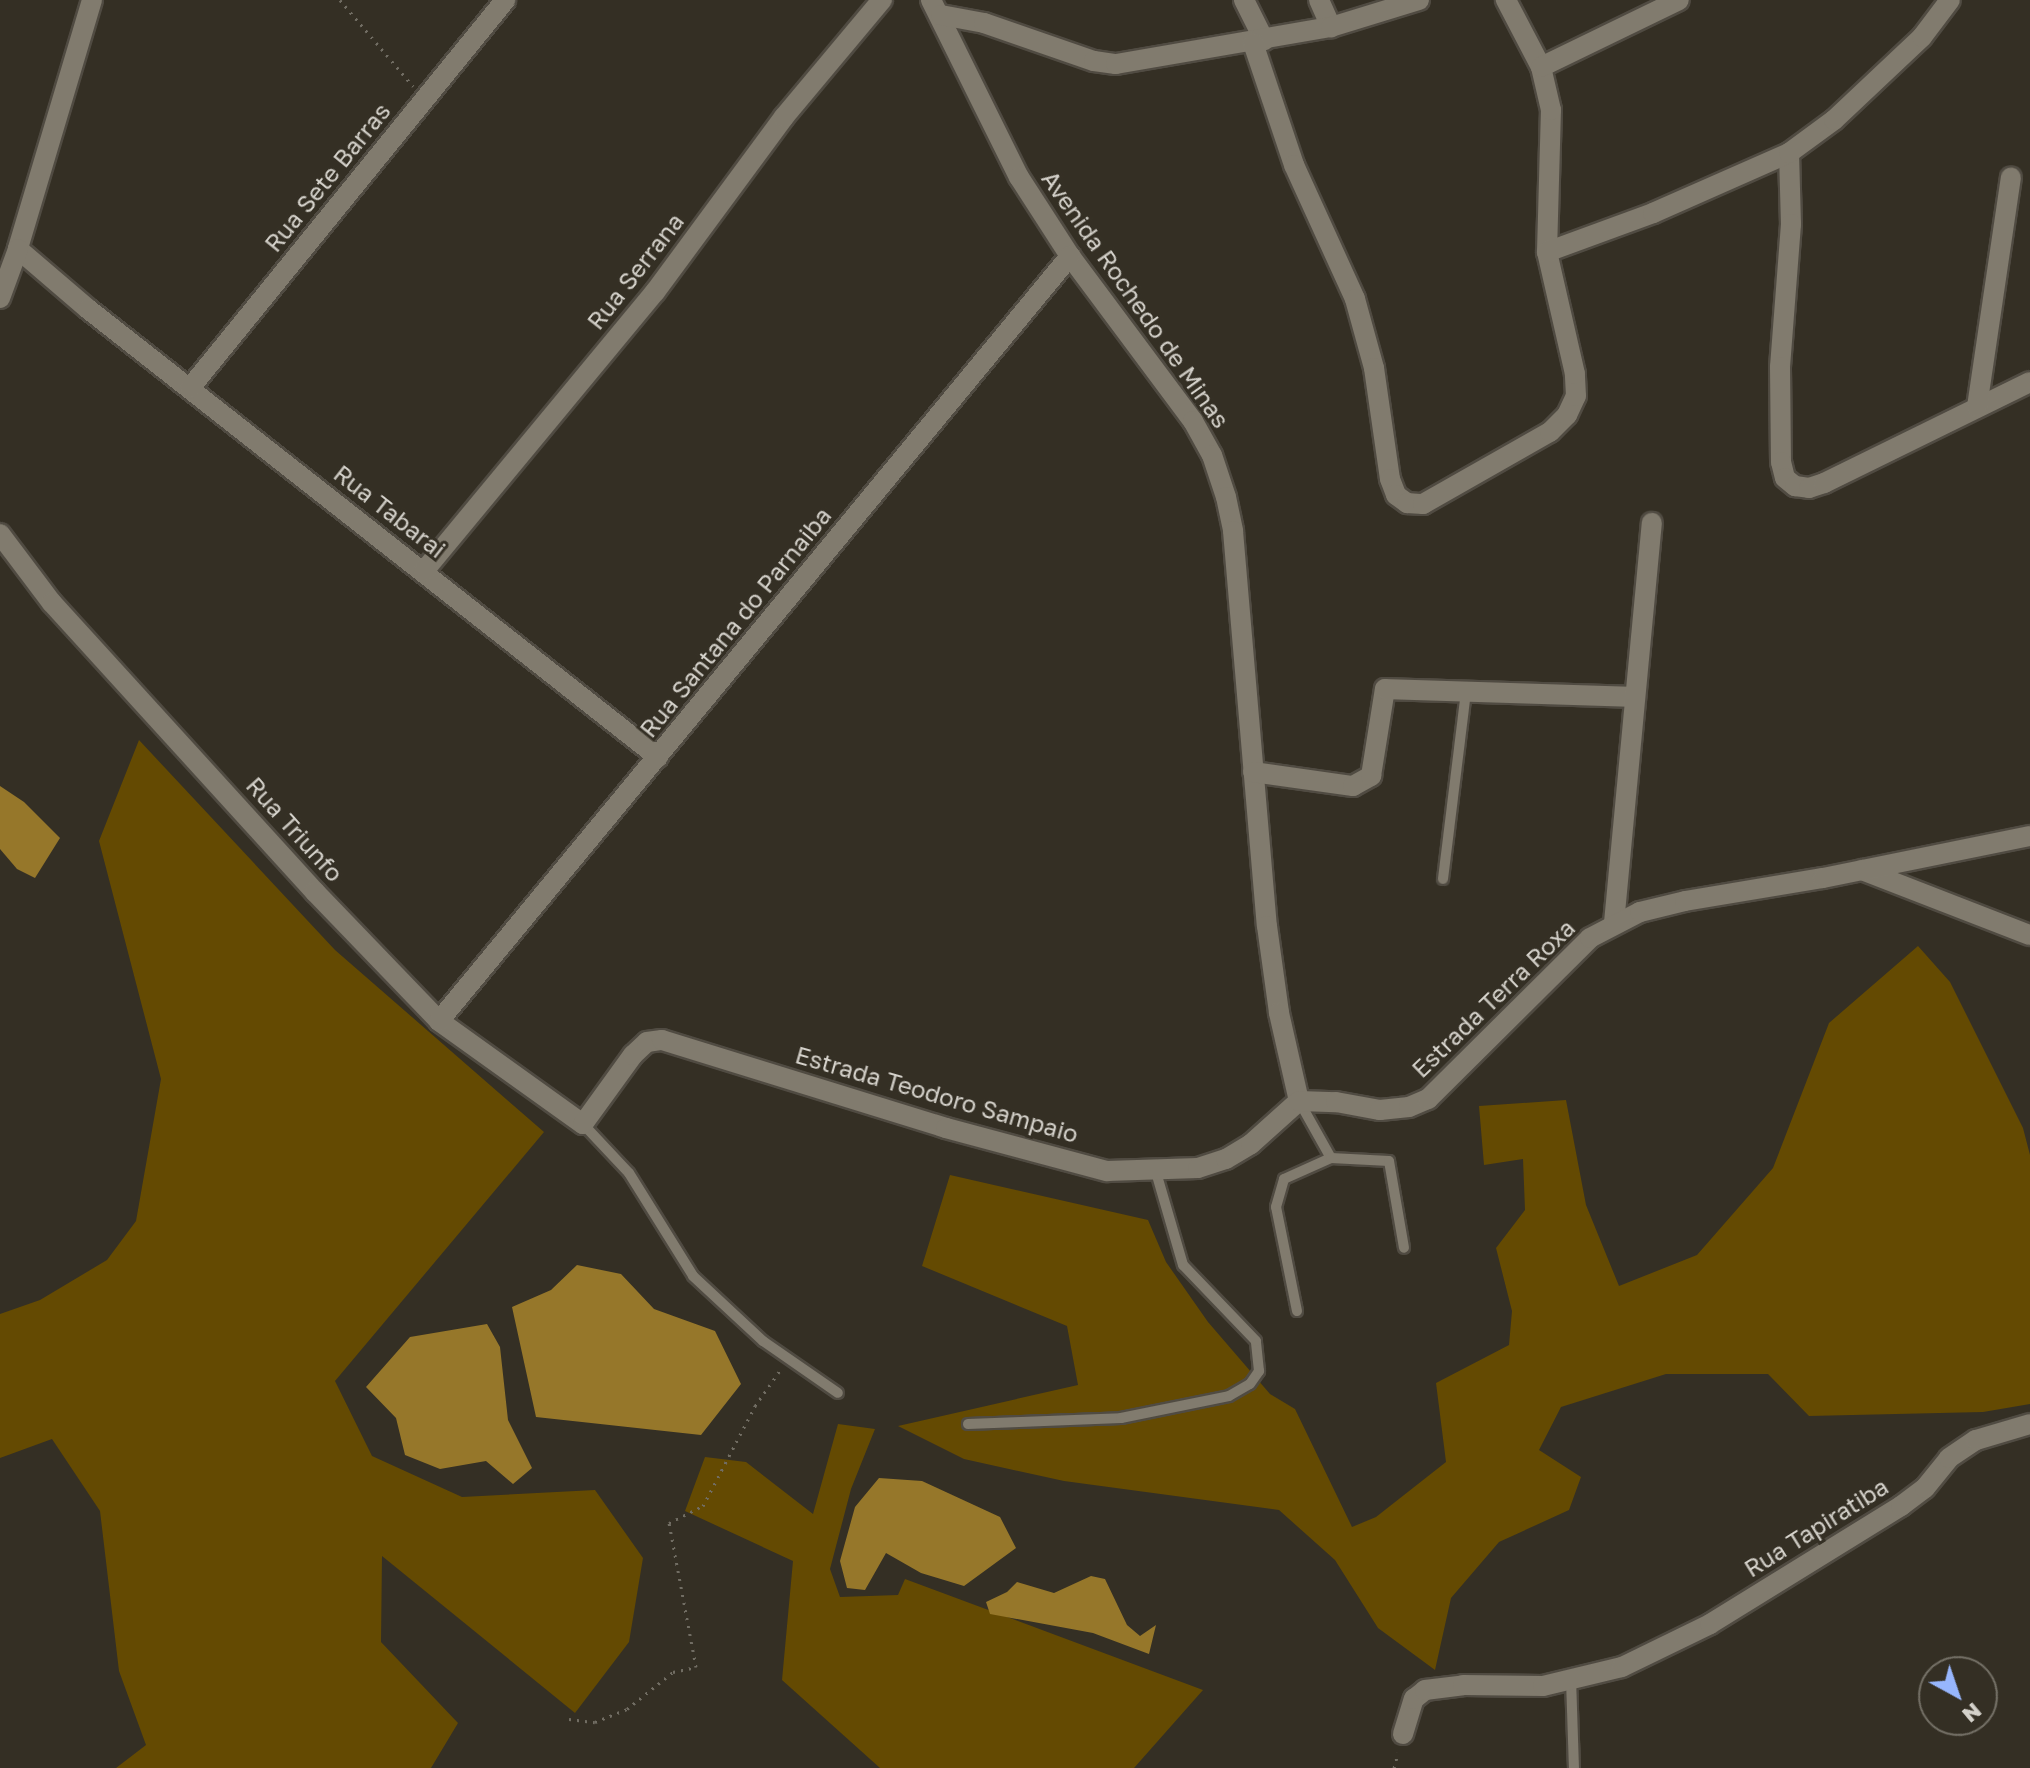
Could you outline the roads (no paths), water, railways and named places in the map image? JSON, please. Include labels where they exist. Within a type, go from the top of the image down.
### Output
[{"type":"street","points":[[0,298],[18,249],[92,0]]},
{"type":"street","name":"Rua Sete Barras","points":[[190,388],[505,0]]},
{"type":"street","name":"Rua Serrana","points":[[424,571],[655,292],[784,117],[882,0]]},
{"type":"street","points":[[1244,0],[1294,165],[1355,299],[1374,368],[1390,479],[1396,495],[1407,503],[1423,504],[1550,432],[1567,415],[1576,396],[1575,374],[1547,252],[1551,110],[1541,67],[1506,0]]},
{"type":"street","points":[[1319,0],[1331,27]]},
{"type":"street","points":[[936,8],[1094,61],[1116,64],[1331,27],[1419,0]]},
{"type":"street","points":[[1541,67],[1679,0]]},
{"type":"street","points":[[1547,252],[1653,213],[1789,153],[1834,120],[1922,37],[1950,0]]},
{"type":"street","name":"Avenida Rochedo de Minas","points":[[936,8],[996,133],[1070,256],[1156,368],[1193,421],[1212,455],[1233,531],[1253,772]]},
{"type":"street","points":[[1789,153],[1791,224],[1780,367],[1781,462],[1785,478],[1795,486],[1809,488],[1824,483],[2030,382]]},
{"type":"street","points":[[1977,407],[2011,178]]},
{"type":"street","name":"Rua Tabarai","points":[[18,249],[88,309],[658,757]]},
{"type":"street","name":"Rua Santana do Parnaiba","points":[[439,1021],[1070,256]]},
{"type":"street","points":[[1614,923],[1652,523]]},
{"type":"street","name":"Rua Triunfo","points":[[0,534],[52,603],[315,892],[439,1021],[583,1124]]},
{"type":"street","points":[[1299,1101],[1279,1013],[1253,772],[1353,786],[1371,776],[1379,705],[1385,689],[1635,697]]},
{"type":"street","name":"Estrada Terra Roxa","points":[[1299,1101],[1336,1102],[1380,1110],[1409,1107],[1428,1099],[1540,985],[1590,938],[1614,923],[1685,901],[2030,836]]},
{"type":"street","points":[[1862,870],[2030,935]]},
{"type":"street","name":"Estrada Teodoro Sampaio","points":[[583,1124],[633,1055],[647,1042],[662,1040],[946,1128],[1107,1171],[1156,1172],[1198,1168],[1226,1159],[1251,1144],[1299,1101]]},
{"type":"street","name":"Rua Tapiratiba","points":[[1403,1734],[1414,1699],[1425,1690],[1463,1685],[1543,1686],[1622,1667],[1710,1624],[1835,1548],[1925,1488],[1949,1458],[1976,1440],[2030,1424]]},
{"type":"lane","points":[[1443,879],[1466,691]]},
{"type":"lane","points":[[1299,1101],[1331,1158]]},
{"type":"lane","points":[[583,1124],[629,1173],[693,1276],[725,1308],[788,1359],[838,1393]]},
{"type":"lane","points":[[1297,1311],[1276,1207],[1284,1179],[1331,1158],[1389,1161],[1404,1248]]},
{"type":"lane","points":[[968,1424],[1121,1418],[1229,1396],[1250,1384],[1259,1371],[1256,1341],[1183,1265],[1156,1172]]},
{"type":"lane","points":[[1571,1679],[1574,1768]]}]
